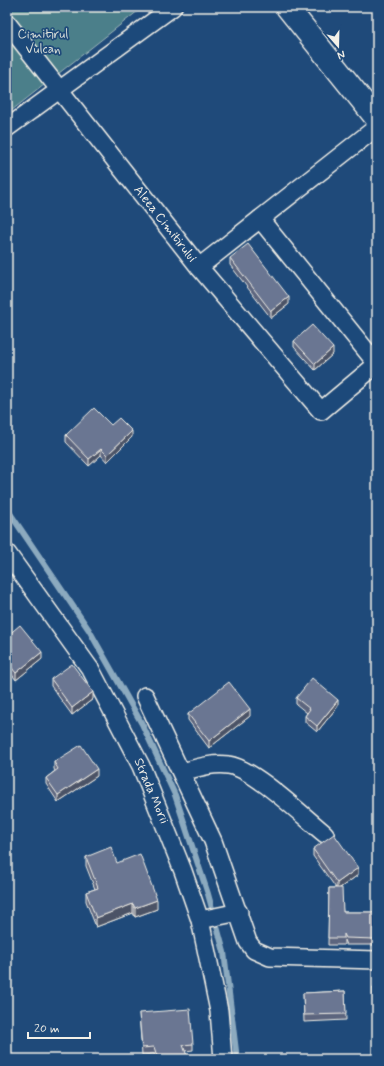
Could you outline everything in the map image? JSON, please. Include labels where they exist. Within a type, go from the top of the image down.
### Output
[{"type":"street","points":[[7,128],[173,7]]},
{"type":"street","points":[[287,7],[377,119]]},
{"type":"street","name":"Aleea Cimitirului","points":[[7,23],[199,267],[377,127]]},
{"type":"street","points":[[199,267],[321,411],[377,364],[260,219]]},
{"type":"street","name":"Strada Morii","points":[[7,553],[91,670],[141,766],[202,920],[219,1011],[223,1059]]},
{"type":"street","points":[[145,696],[182,772],[213,841],[232,913],[254,950],[270,957],[377,960]]},
{"type":"street","points":[[182,772],[214,765],[229,765],[249,773],[325,834]]},
{"type":"street","points":[[202,920],[232,913]]},
{"type":"green space","name":"Cimitirul Vulcan","points":[[7,7],[143,7],[7,114]]},
{"type":"building","points":[[248,244],[289,297],[271,311],[230,258]]},
{"type":"building","points":[[312,325],[333,348],[315,364],[294,341]]},
{"type":"building","points":[[94,408],[111,425],[119,418],[132,431],[107,455],[101,449],[89,459],[66,435]]},
{"type":"building","points":[[20,625],[42,652],[16,673],[7,662],[7,636]]},
{"type":"building","points":[[72,664],[93,692],[72,708],[51,679]]},
{"type":"building","points":[[312,678],[338,700],[317,726],[305,716],[310,709],[296,698]]},
{"type":"building","points":[[229,682],[250,709],[209,741],[188,714]]},
{"type":"building","points":[[81,745],[97,769],[58,795],[46,778],[58,769],[54,762]]},
{"type":"building","points":[[334,834],[358,868],[337,883],[313,849]]},
{"type":"building","points":[[111,847],[117,863],[140,854],[157,900],[135,908],[133,904],[96,918],[86,892],[98,888],[86,857]]},
{"type":"building","points":[[329,888],[342,888],[343,912],[375,912],[374,939],[346,938],[344,934],[344,938],[328,938]]},
{"type":"building","points":[[377,986],[377,995],[373,988]]},
{"type":"building","points":[[345,991],[346,1014],[304,1015],[303,993]]},
{"type":"building","points":[[190,1009],[193,1044],[183,1045],[188,1059],[158,1059],[154,1047],[142,1048],[139,1013]]},
{"type":"waterway","points":[[7,509],[89,630],[142,724],[175,795],[208,894],[224,952],[237,1059]]}]
